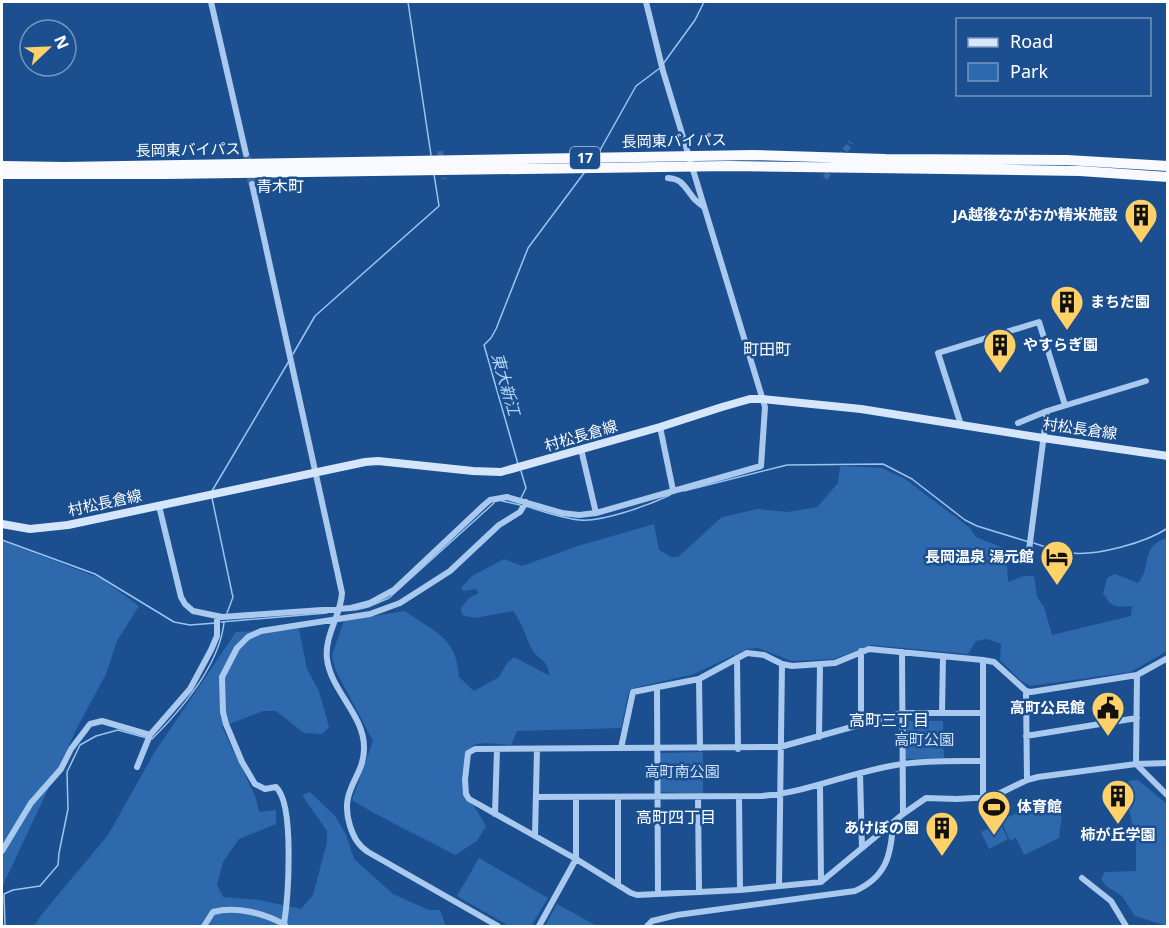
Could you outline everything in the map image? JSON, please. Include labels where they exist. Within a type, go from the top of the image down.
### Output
[{"type":"highway","name":"長岡東バイパス","points":[[2,166],[691,161],[1109,161],[1167,166]]},
{"type":"highway","name":"長岡東バイパス","points":[[2,174],[164,174],[691,161],[1036,170],[1167,177]]},
{"type":"highway","points":[[1109,161],[1167,161]]},
{"type":"main road","name":"村松長倉線","points":[[2,524],[30,529],[53,527],[316,471],[378,461],[480,472],[501,472],[660,428],[722,406],[750,399],[861,409],[1167,456]]},
{"type":"street","points":[[211,2],[246,154]]},
{"type":"street","points":[[159,506],[178,585],[185,604],[193,610],[217,617],[253,616],[362,606],[386,595],[490,500],[507,497],[562,513],[579,515],[596,513],[761,466],[765,416],[762,399],[663,71],[646,2]]},
{"type":"street","points":[[668,178],[680,181],[704,208]]},
{"type":"street","points":[[252,184],[342,593],[340,608],[334,619],[327,659],[363,736],[364,749],[363,759],[347,800],[347,816],[358,844],[368,852],[498,927]]},
{"type":"street","points":[[961,425],[938,353],[1040,322],[1065,405]]},
{"type":"street","points":[[1018,423],[1065,405],[1146,381]]},
{"type":"street","points":[[1028,558],[1047,411]]},
{"type":"street","points":[[660,428],[673,490]]},
{"type":"street","points":[[581,449],[596,513]]},
{"type":"street","points":[[204,927],[213,912],[226,909],[260,915],[285,925],[289,864],[284,803],[276,787],[265,789],[255,784],[242,762],[223,712],[222,677],[237,648],[254,633],[370,614],[400,603],[450,571],[499,525],[520,512],[526,502]]},
{"type":"street","points":[[137,767],[150,735],[190,689],[217,636],[217,617]]},
{"type":"street","points":[[621,748],[633,692],[699,679],[747,653],[755,652],[792,666],[835,663],[869,649],[994,662],[1026,691],[1027,780]]},
{"type":"street","points":[[861,651],[861,725]]},
{"type":"street","points":[[902,652],[903,814]]},
{"type":"street","points":[[942,713],[943,656]]},
{"type":"street","points":[[737,658],[738,749]]},
{"type":"street","points":[[1026,691],[1137,675],[1167,658]]},
{"type":"street","points":[[983,660],[983,798]]},
{"type":"street","points":[[779,886],[782,664]]},
{"type":"street","points":[[819,737],[820,665]]},
{"type":"street","points":[[1137,675],[1137,764],[1167,796]]},
{"type":"street","points":[[699,679],[700,748]]},
{"type":"street","points":[[657,688],[658,894]]},
{"type":"street","points":[[983,713],[902,713],[780,747],[474,749],[468,753],[465,780],[469,799],[637,895],[740,890],[821,882],[903,814],[926,798],[956,800],[983,798],[1027,780],[1137,764],[1167,763]]},
{"type":"street","points":[[1026,736],[1137,718]]},
{"type":"street","points":[[2,851],[31,803],[61,769],[75,743],[90,724],[102,722],[150,735]]},
{"type":"street","points":[[495,814],[496,749]]},
{"type":"street","points":[[535,836],[537,749]]},
{"type":"street","points":[[536,797],[781,795],[902,764],[946,760],[983,761]]},
{"type":"street","points":[[860,773],[862,848]]},
{"type":"street","points":[[820,786],[821,882]]},
{"type":"street","points":[[539,927],[576,859],[576,797]]},
{"type":"street","points":[[618,797],[618,884]]},
{"type":"street","points":[[698,797],[699,892]]},
{"type":"street","points":[[739,797],[740,890]]},
{"type":"street","points":[[647,927],[652,921],[677,915],[855,891],[874,880],[886,864],[892,841],[893,824]]},
{"type":"street","points":[[1082,878],[1111,901],[1126,927]]},
{"type":"green space","points":[[840,466],[882,468],[905,479],[970,528],[976,537],[1006,549],[1008,582],[1024,576],[1034,576],[1037,597],[1044,607],[1052,635],[1131,616],[1132,606],[1114,606],[1106,598],[1103,593],[1107,578],[1115,574],[1138,583],[1145,570],[1149,551],[1158,542],[1167,538],[1167,651],[1131,672],[1030,686],[1020,680],[1000,660],[1001,644],[987,639],[976,641],[968,654],[871,645],[834,659],[792,661],[758,648],[747,649],[694,674],[629,691],[621,728],[517,731],[511,745],[481,743],[471,747],[465,768],[467,801],[474,806],[486,826],[477,841],[455,855],[352,800],[373,741],[335,669],[332,655],[344,621],[405,611],[449,644],[454,653],[459,677],[474,691],[499,677],[507,663],[514,657],[550,676],[544,662],[532,649],[513,611],[475,618],[462,615],[461,608],[469,598],[479,593],[476,589],[464,591],[461,588],[472,576],[504,559],[522,566],[578,546],[654,524],[659,550],[671,557],[678,557],[722,517],[758,509],[788,512],[817,507],[838,483]]},
{"type":"green space","points":[[2,541],[102,579],[139,606],[117,641],[106,674],[77,728],[2,887]]},
{"type":"green space","points":[[299,629],[307,669],[319,691],[329,727],[322,734],[304,733],[276,711],[263,711],[222,727],[256,798],[259,812],[276,810],[276,824],[239,839],[223,862],[217,885],[223,897],[259,900],[301,909],[313,895],[327,842],[327,831],[302,795],[310,792],[335,816],[346,835],[354,859],[393,894],[429,910],[440,910],[446,926],[34,926],[108,835],[154,753],[236,632]]},
{"type":"green space","name":"高町公園","points":[[904,721],[943,721],[944,758],[904,759]]},
{"type":"green space","name":"高町南公園","points":[[703,752],[703,794],[660,792],[660,753]]},
{"type":"green space","points":[[1138,780],[1167,804],[1167,926],[1135,916],[1122,896],[1106,886],[1101,879],[1105,872],[1136,871],[1136,842],[1125,789],[1129,781]]},
{"type":"green space","points":[[1058,796],[1061,805],[1063,804],[1059,838],[1024,855],[1016,838],[1010,841],[1001,820]]},
{"type":"green space","name":"体育館","points":[[1000,823],[1008,839],[989,849],[981,832]]},
{"type":"green space","points":[[479,858],[548,898],[531,926],[509,926],[457,896]]},
{"type":"green space","points":[[557,904],[597,926],[545,926]]},
{"type":"waterway","points":[[408,2],[431,155]]},
{"type":"waterway","name":"東大新江","points":[[663,64],[695,20],[704,2]]},
{"type":"waterway","name":"東大新江","points":[[599,152],[636,86],[660,68]]},
{"type":"waterway","name":"東大新江","points":[[518,464],[484,345],[496,329],[528,248],[584,173]]},
{"type":"waterway","points":[[293,354],[315,316],[439,206],[434,174]]},
{"type":"waterway","points":[[212,491],[289,361]]},
{"type":"waterway","points":[[684,491],[787,465],[883,464],[912,479],[965,520],[1029,542]]},
{"type":"waterway","name":"東大新江","points":[[521,471],[526,488],[521,498]]},
{"type":"waterway","points":[[525,506],[566,518],[590,520],[626,512],[670,495]]},
{"type":"waterway","points":[[212,498],[233,597],[227,613]]},
{"type":"waterway","name":"東大新江","points":[[502,501],[520,505]]},
{"type":"waterway","name":"東大新江","points":[[355,610],[389,598],[494,503]]},
{"type":"waterway","points":[[1034,543],[1065,552],[1093,552],[1147,539],[1168,528]]},
{"type":"waterway","points":[[2,540],[95,574],[174,622],[190,625],[216,623]]},
{"type":"waterway","name":"東大新江","points":[[221,622],[327,613]]},
{"type":"waterway","points":[[152,739],[175,715],[207,671],[221,639],[224,623]]},
{"type":"waterway","points":[[5,926],[4,894],[13,890],[40,886],[58,865],[68,809],[67,772],[80,745],[96,736],[118,730],[147,738]]},
{"type":"tunnel","points":[[840,158],[851,142]]},
{"type":"tunnel","points":[[440,151],[444,179]]},
{"type":"tunnel","points":[[246,154],[252,184]]},
{"type":"tunnel","points":[[825,178],[834,166]]},
{"type":"place","name":"JA越後ながおか精米施設","points":[[1141,244]]},
{"type":"place","name":"まちだ園","points":[[1067,331]]},
{"type":"place","name":"やすらぎ園","points":[[1000,374]]},
{"type":"place","name":"長岡温泉 湯元館","points":[[1057,586]]},
{"type":"place","name":"高町公民館","points":[[1108,737]]},
{"type":"place","name":"柿が丘学園","points":[[1118,825]]},
{"type":"place","name":"体育館","points":[[994,836]]},
{"type":"place","name":"あけぼの園","points":[[942,857]]},
{"type":"district","name":"青木町","points":[[280,186]]},
{"type":"district","name":"町田町","points":[[767,349]]},
{"type":"district","name":"高町三丁目","points":[[889,720]]},
{"type":"district","name":"高町四丁目","points":[[676,817]]}]
